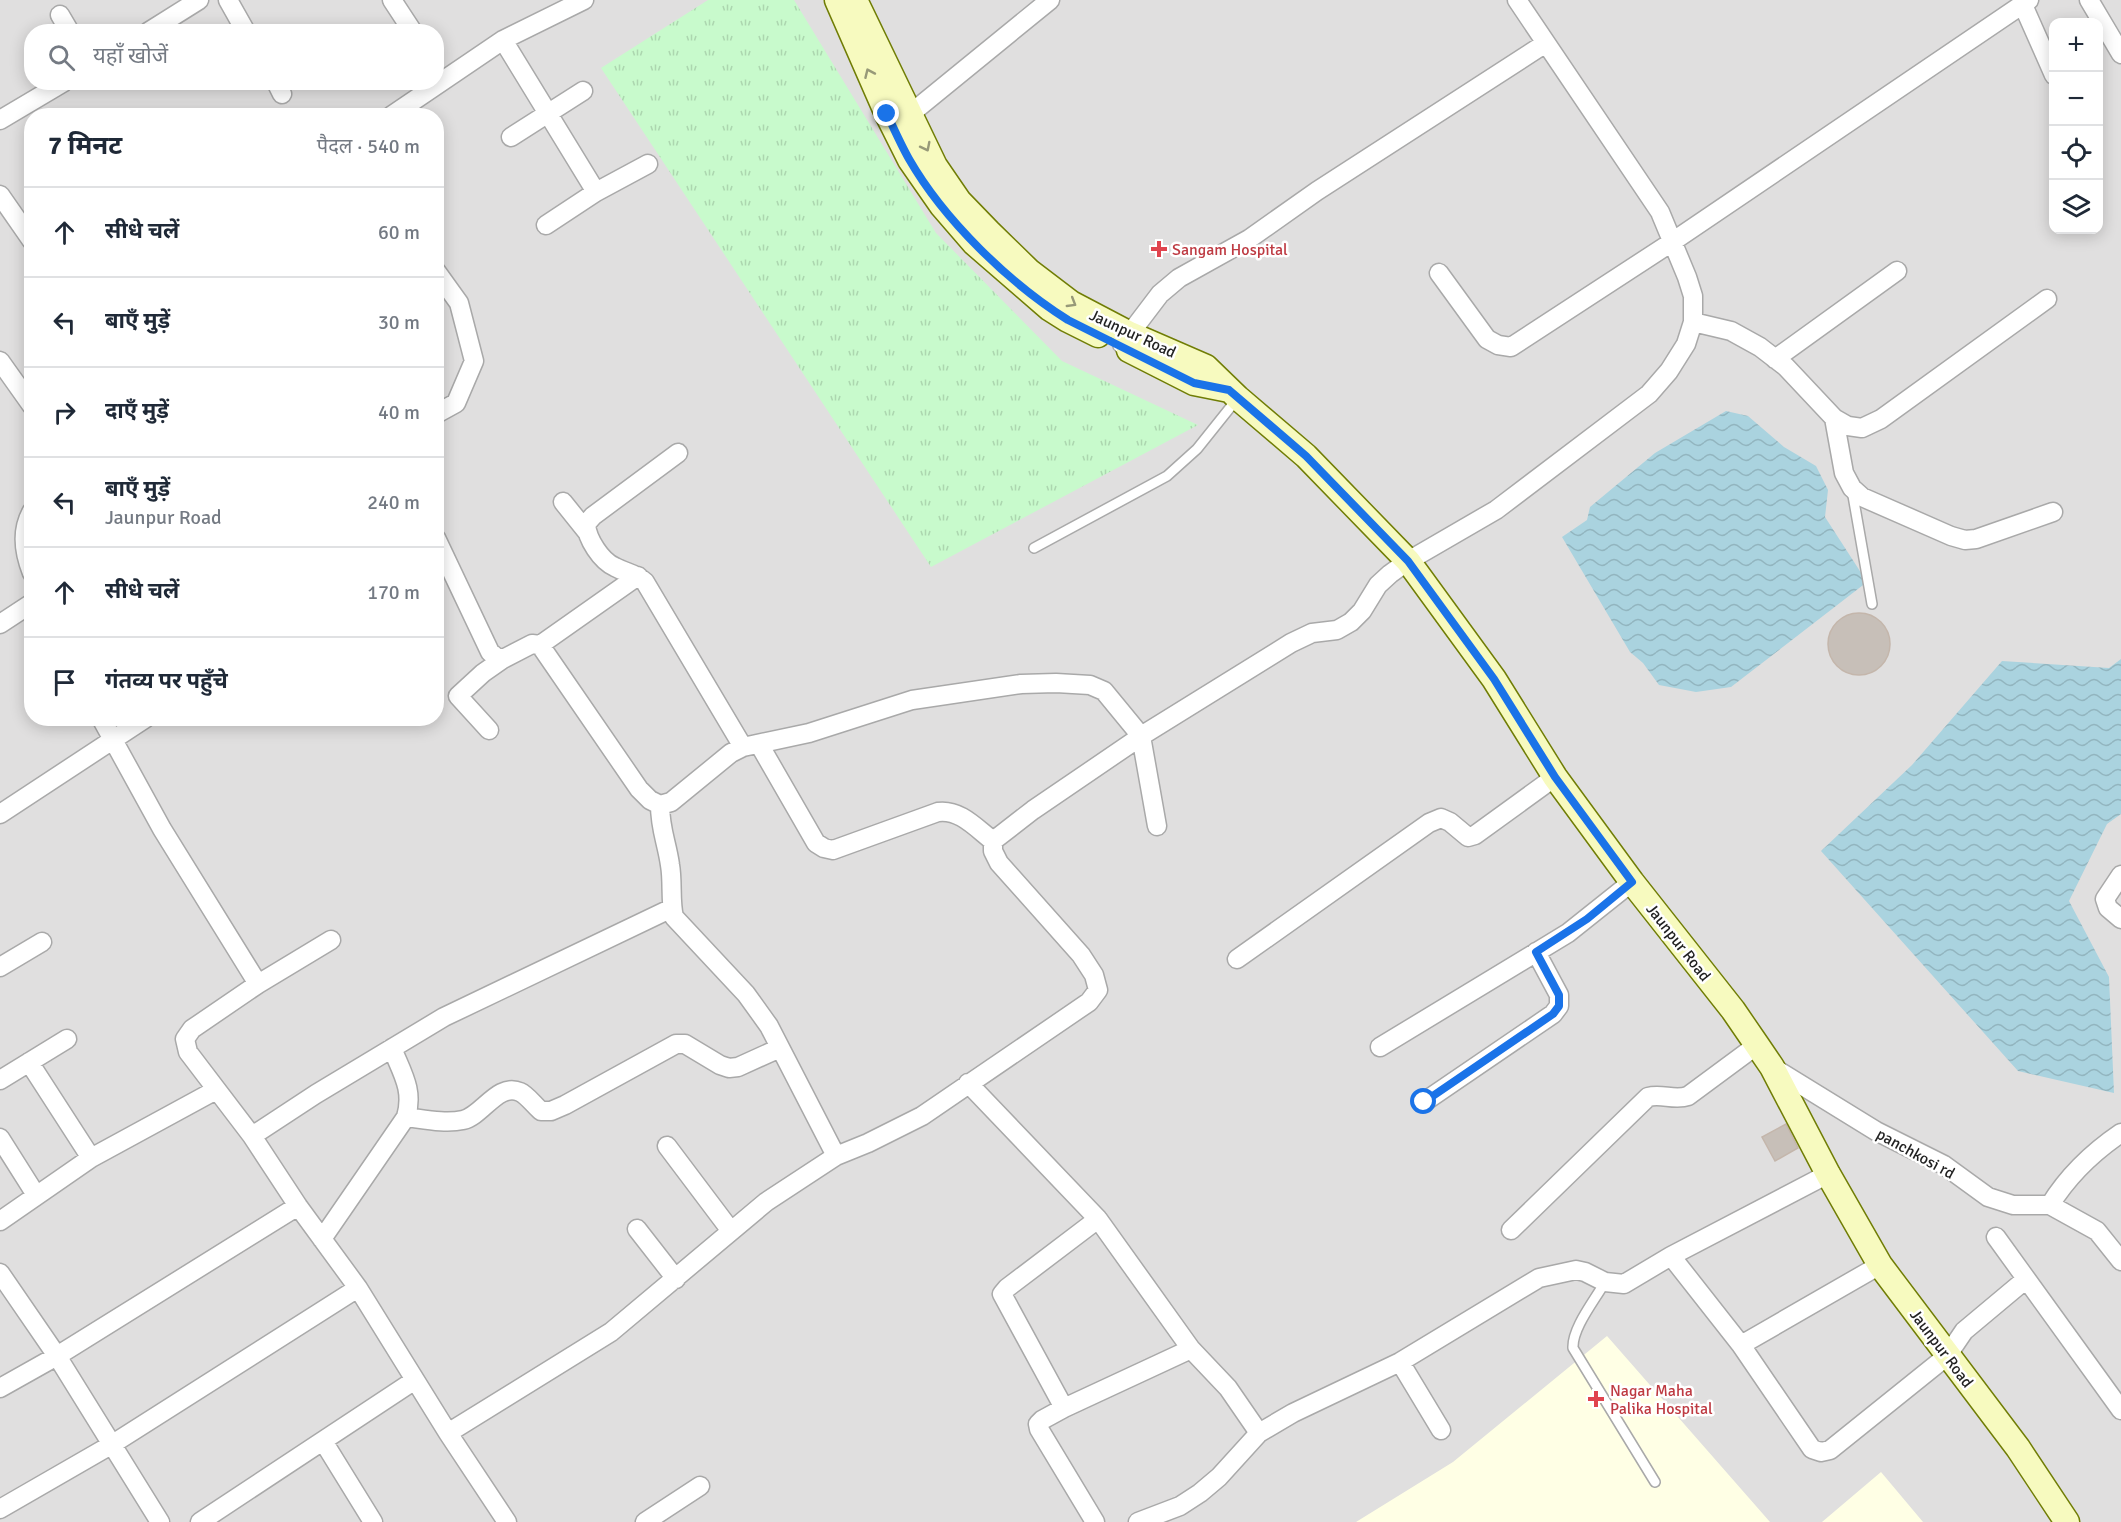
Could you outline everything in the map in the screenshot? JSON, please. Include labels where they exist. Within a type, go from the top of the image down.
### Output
[{"type":"street","points":[[161,24],[199,0]]},
{"type":"street","points":[[228,0],[242,24]]},
{"type":"street","points":[[392,0],[408,24]]},
{"type":"street","points":[[444,71],[584,0]]},
{"type":"street","points":[[837,0],[887,114],[910,160],[942,206],[974,243],[1048,308],[1068,320],[1125,340],[1194,383],[1234,394]]},
{"type":"street","name":"Jaunpur Road","points":[[855,0],[935,166],[959,201],[1051,289],[1125,340]]},
{"type":"street","points":[[909,114],[1050,0]]},
{"type":"street","points":[[993,841],[1033,810],[1141,736],[1291,643],[1312,633],[1337,630],[1351,622],[1362,611],[1378,585],[1408,561],[1496,510],[1649,394],[1669,371],[1686,344],[1693,322],[1693,296],[1660,212],[1517,0]]},
{"type":"street","points":[[2089,0],[2121,54]]},
{"type":"street","points":[[1439,273],[1487,339],[1498,345],[1511,347],[1672,242],[2026,2],[2053,72]]},
{"type":"street","points":[[60,15],[65,24]]},
{"type":"street","points":[[503,40],[596,192]]},
{"type":"street","points":[[1125,340],[1160,294],[1179,278],[1249,239],[1317,191],[1546,43]]},
{"type":"street","points":[[0,120],[51,90]]},
{"type":"street","points":[[400,108],[421,90]]},
{"type":"street","points":[[511,136],[583,91]]},
{"type":"street","points":[[546,225],[596,192],[648,164]]},
{"type":"street","points":[[0,195],[24,230]]},
{"type":"street","points":[[1775,358],[1897,271]]},
{"type":"street","points":[[444,282],[459,303],[474,362],[456,403],[444,410]]},
{"type":"street","points":[[1693,322],[1731,331],[1760,347],[1786,367],[1834,418],[1848,426],[1862,428],[1881,419],[2047,299]]},
{"type":"street","points":[[0,361],[24,395]]},
{"type":"street","name":"Jaunpur Road","points":[[1234,394],[1306,456],[1408,561],[1494,679],[1555,777],[1632,882],[1733,1010],[1772,1067],[1828,1174],[1880,1265],[2018,1448],[2067,1522]]},
{"type":"street","points":[[1834,418],[1844,473],[1851,488],[1862,498],[1965,540],[1976,539],[2053,512]]},
{"type":"street","points":[[586,532],[586,524],[593,516],[678,453]]},
{"type":"street","points":[[563,502],[609,564],[638,576],[645,582],[816,843],[833,850],[938,812],[948,811],[958,813],[993,841]]},
{"type":"street","points":[[444,555],[484,642],[496,657],[503,659]]},
{"type":"street","points":[[489,730],[458,696],[483,673],[503,659],[532,644],[540,645],[638,576]]},
{"type":"street","points":[[0,624],[24,608]]},
{"type":"street","points":[[540,645],[639,789],[660,805],[671,802],[731,753],[751,746],[809,733],[912,700],[1021,684],[1090,685],[1104,691],[1141,736],[1157,826]]},
{"type":"street","points":[[106,726],[162,829],[258,984]]},
{"type":"street","points":[[0,814],[134,726]]},
{"type":"street","points":[[1237,959],[1429,823],[1442,818],[1467,837],[1475,835],[1555,777]]},
{"type":"street","points":[[660,805],[660,824],[670,861],[673,884],[672,908],[679,924],[746,993],[769,1026],[836,1155]]},
{"type":"street","points":[[448,1433],[611,1332],[766,1202],[836,1155],[868,1143],[907,1124],[1089,1002],[1098,990],[1094,975],[1081,955],[999,862],[993,851],[993,841]]},
{"type":"street","points":[[2121,875],[2105,899],[2108,908],[2121,919]]},
{"type":"street","points":[[1380,1047],[1587,919],[1632,882]]},
{"type":"street","points":[[252,1136],[444,1017],[672,908]]},
{"type":"street","points":[[331,940],[258,984],[192,1029],[185,1039],[188,1052],[252,1136],[298,1206],[358,1288],[448,1433],[507,1522]]},
{"type":"street","points":[[0,967],[42,942]]},
{"type":"street","points":[[1424,1102],[1553,1014],[1559,1006],[1559,995],[1536,952]]},
{"type":"street","points":[[0,1080],[67,1039]]},
{"type":"street","points":[[406,1117],[464,1120],[501,1093],[511,1090],[522,1092],[541,1111],[551,1111],[676,1044],[685,1044],[729,1068],[738,1067],[780,1048]]},
{"type":"street","points":[[1511,1230],[1648,1097],[1660,1094],[1682,1098],[1688,1096],[1757,1045]]},
{"type":"street","points":[[322,1239],[406,1117],[410,1104],[409,1090],[392,1048]]},
{"type":"street","points":[[29,1062],[91,1158]]},
{"type":"street","name":"panchkosi rd","points":[[1772,1067],[1876,1131],[1944,1165],[1988,1197],[2013,1205],[2050,1205],[2097,1231],[2121,1261]]},
{"type":"street","points":[[968,1083],[1098,1219],[1191,1349],[1228,1388],[1259,1433]]},
{"type":"street","points":[[0,1221],[91,1158],[216,1090]]},
{"type":"street","points":[[2050,1205],[2060,1190],[2084,1164],[2121,1133]]},
{"type":"street","points":[[0,1138],[36,1195]]},
{"type":"street","points":[[667,1146],[731,1231]]},
{"type":"street","points":[[1138,1522],[1180,1506],[1200,1493],[1219,1477],[1259,1433],[1293,1413],[1400,1362],[1539,1278],[1576,1269],[1605,1282],[1624,1284],[1671,1256],[1828,1174]]},
{"type":"street","points":[[0,1388],[57,1356],[298,1206]]},
{"type":"street","points":[[1064,1408],[1002,1294],[1098,1219]]},
{"type":"street","points":[[637,1229],[676,1279]]},
{"type":"street","points":[[1996,1238],[2121,1410]]},
{"type":"street","points":[[1671,1256],[1741,1345],[1812,1449],[1821,1452],[1830,1450],[1947,1356],[1964,1331],[2025,1280]]},
{"type":"street","points":[[1741,1345],[1880,1265]]},
{"type":"street","points":[[0,1273],[57,1356],[160,1522]]},
{"type":"street","points":[[0,1509],[111,1445],[358,1288]]},
{"type":"street","points":[[1095,1522],[1038,1424],[1064,1408],[1191,1349]]},
{"type":"street","points":[[1400,1362],[1441,1430]]},
{"type":"street","points":[[200,1522],[415,1380]]},
{"type":"street","points":[[323,1441],[373,1522]]},
{"type":"street","points":[[645,1522],[700,1486]]},
{"type":"street","points":[[0,1518],[4,1522]]},
{"type":"lane","points":[[1034,548],[1167,476],[1197,449],[1234,394]]},
{"type":"lane","points":[[1851,488],[1872,604]]},
{"type":"lane","points":[[1605,1282],[1577,1330],[1573,1339],[1573,1348],[1654,1482]]},
{"type":"shaded area","points":[[0,0],[2121,0],[2121,1522],[0,1522]]},
{"type":"shaded area","name":"Nagar Maha Palika Hospital","points":[[1607,1336],[1770,1522],[1356,1522],[1453,1462]]},
{"type":"shaded area","points":[[1881,1472],[1923,1522],[1822,1522]]},
{"type":"green space","points":[[708,0],[794,0],[936,233],[1062,361],[1198,425],[931,567],[601,68]]},
{"type":"water","points":[[1726,411],[1748,416],[1784,447],[1816,466],[1828,490],[1825,517],[1867,582],[1731,687],[1696,692],[1659,685],[1643,663],[1630,652],[1562,537],[1587,520],[1590,507],[1655,453]]},
{"type":"water","points":[[2121,659],[2121,814],[2107,824],[2069,901],[2109,977],[2114,1093],[2018,1071],[1821,851],[1912,765],[2002,661],[2109,668]]},
{"type":"building","points":[[1859,613],[1881,622],[1890,644],[1881,666],[1859,675],[1837,666],[1828,644],[1837,622]]},
{"type":"building","points":[[1786,1124],[1798,1148],[1775,1161],[1762,1137]]},
{"type":"place","name":"Sangam Hospital","points":[[1159,249]]},
{"type":"place","name":"Nagar Maha Palika Hospital","points":[[1596,1399]]},
{"type":"route","points":[[887,114],[910,160],[942,206],[974,243],[1048,308],[1194,383],[1229,390],[1306,456],[1369,520],[1408,561],[1494,679],[1555,777],[1632,882],[1568,933],[1536,952],[1559,995],[1559,1006],[1553,1014],[1424,1102]]}]
